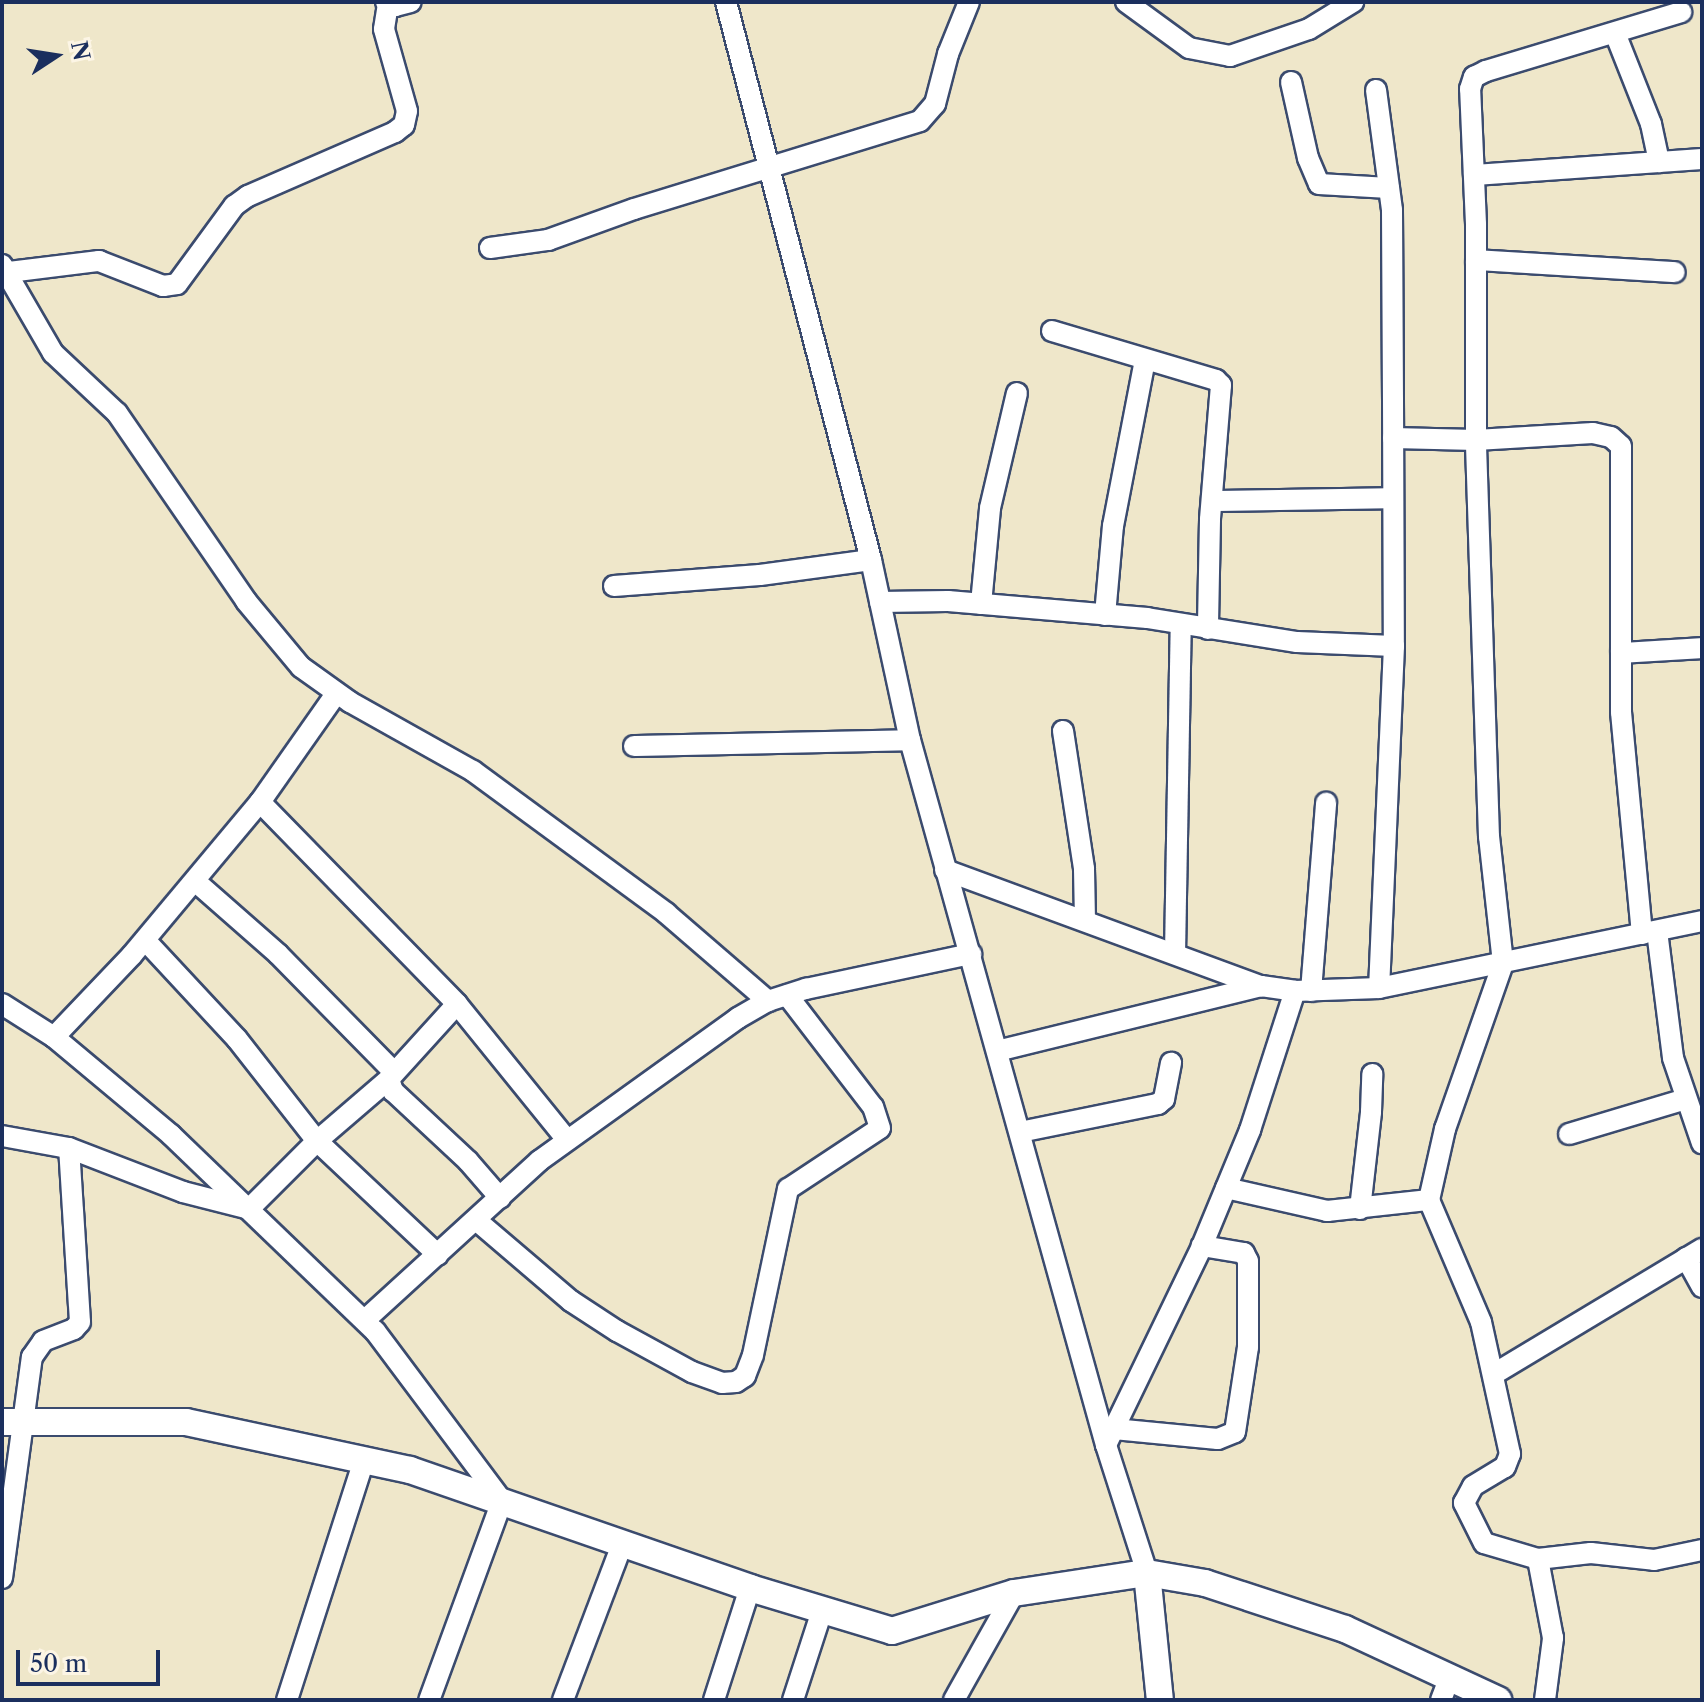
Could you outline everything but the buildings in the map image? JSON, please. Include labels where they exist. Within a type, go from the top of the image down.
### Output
[{"type":"street","points":[[411,2],[387,3],[384,29],[407,111],[404,125],[395,132],[248,196],[234,206],[177,284],[163,286],[99,261],[5,269],[53,353],[117,413],[246,601],[301,667],[336,694],[473,771],[778,998],[873,1107],[880,1128],[788,1189],[753,1355],[745,1376],[736,1382],[707,1378],[617,1331],[571,1301],[476,1220]]},
{"type":"street","points":[[726,2],[821,359],[871,560],[910,740],[1147,1573],[1160,1700]]},
{"type":"street","points":[[490,248],[548,240],[634,209],[920,121],[935,104],[948,54],[969,2]]},
{"type":"street","points":[[1126,2],[1189,48],[1230,56],[1309,29],[1353,2]]},
{"type":"street","points":[[1681,12],[1474,77],[1470,89],[1476,260],[1476,440],[1489,837],[1503,963],[1445,1129],[1429,1200],[1481,1322],[1510,1462],[1473,1486],[1464,1503],[1484,1543],[1538,1559],[1591,1553],[1654,1560],[1702,1550]]},
{"type":"street","points":[[1615,33],[1651,124],[1659,162]]},
{"type":"street","points":[[1291,82],[1308,158],[1319,184],[1389,188]]},
{"type":"street","points":[[1376,90],[1389,188],[1394,646],[1379,988]]},
{"type":"street","points":[[1474,175],[1702,159]]},
{"type":"street","points":[[1476,260],[1675,272]]},
{"type":"street","points":[[1052,331],[1221,385],[1212,501],[1208,629]]},
{"type":"street","points":[[1105,615],[1113,526],[1145,360]]},
{"type":"street","points":[[981,604],[990,508],[1017,393]]},
{"type":"street","points":[[1393,438],[1476,440],[1593,433],[1611,437],[1621,446],[1621,712],[1650,932],[1673,1058],[1702,1143]]},
{"type":"street","points":[[1212,501],[1393,498]]},
{"type":"street","points":[[614,586],[760,575],[871,560]]},
{"type":"street","points":[[880,602],[927,600],[981,604],[1181,624],[1297,642],[1394,646]]},
{"type":"street","points":[[1175,954],[1181,624]]},
{"type":"street","points":[[1621,653],[1702,648]]},
{"type":"street","points":[[54,1037],[145,940],[260,802],[336,694]]},
{"type":"street","points":[[1063,731],[1084,869],[1085,921]]},
{"type":"street","points":[[634,746],[910,740]]},
{"type":"street","points":[[260,802],[457,1004],[567,1140]]},
{"type":"street","points":[[1110,1437],[1202,1246],[1303,991],[1326,803]]},
{"type":"street","points":[[945,870],[1261,986],[1303,991],[1379,988],[1702,921]]},
{"type":"street","points":[[195,881],[278,954],[391,1075],[393,1091],[468,1161],[500,1198]]},
{"type":"street","points":[[145,940],[237,1039],[317,1141],[438,1255]]},
{"type":"street","points":[[365,1320],[567,1140],[738,1018],[778,998],[971,954]]},
{"type":"street","points":[[997,1051],[1261,986]]},
{"type":"street","points":[[2,1004],[54,1037],[171,1135],[365,1320],[403,1365],[502,1501]]},
{"type":"street","points":[[249,1209],[317,1141],[391,1075],[457,1004]]},
{"type":"street","points":[[1020,1132],[1158,1104],[1164,1099],[1171,1063]]},
{"type":"street","points":[[1360,1209],[1372,1074]]},
{"type":"street","points":[[1569,1134],[1686,1099]]},
{"type":"street","points":[[2,1136],[69,1148],[183,1192],[249,1209]]},
{"type":"street","points":[[2,1578],[12,1423],[37,1346],[74,1329],[80,1322],[69,1148]]},
{"type":"street","points":[[1226,1188],[1327,1211],[1429,1200]]},
{"type":"street","points":[[1110,1437],[1218,1439],[1235,1432],[1248,1347],[1248,1261],[1244,1253],[1202,1246]]},
{"type":"street","points":[[1494,1374],[1694,1254],[1702,1287]]},
{"type":"street","points":[[12,1423],[186,1422],[410,1470],[750,1588],[892,1631],[1014,1593],[1147,1573],[1205,1583],[1345,1629],[1445,1689],[1498,1700]]},
{"type":"street","points":[[287,1700],[364,1460]]},
{"type":"street","points":[[429,1700],[502,1501]]},
{"type":"street","points":[[563,1700],[623,1542]]},
{"type":"street","points":[[1538,1559],[1553,1638],[1545,1700]]},
{"type":"street","points":[[714,1700],[750,1588]]},
{"type":"street","points":[[954,1700],[1014,1593]]},
{"type":"street","points":[[793,1700],[822,1611]]}]
